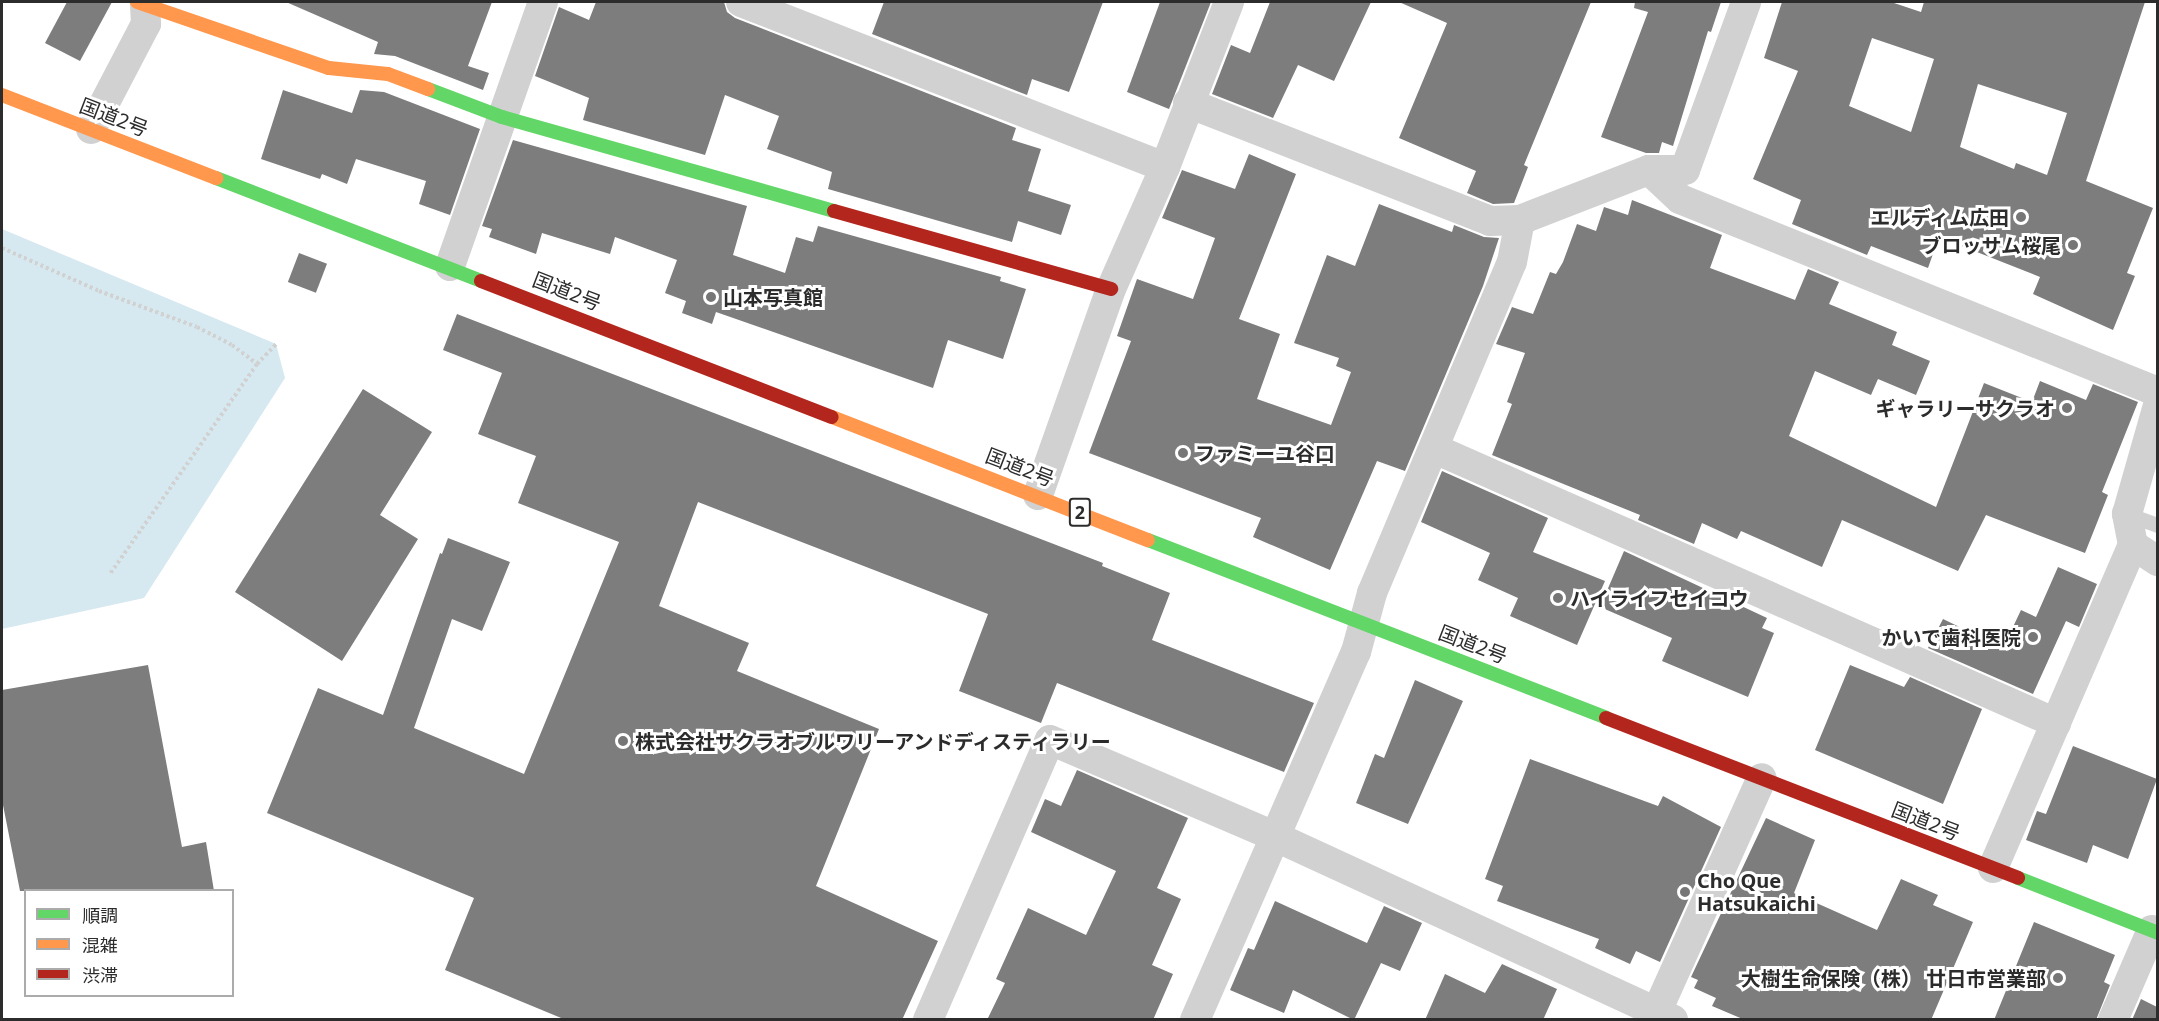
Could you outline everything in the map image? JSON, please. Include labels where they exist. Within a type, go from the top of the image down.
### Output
[{"type":"main road","points":[[142,3],[329,68],[388,74],[502,117],[1111,289]]},
{"type":"main road","name":"国道2号","points":[[2,94],[450,266],[2155,932]]},
{"type":"street","points":[[450,266],[543,2]]},
{"type":"street","points":[[741,2],[1165,167]]},
{"type":"street","points":[[1038,495],[1111,289],[1165,167],[1229,2]]},
{"type":"street","points":[[1188,103],[1490,221],[1520,220],[1649,170],[1685,170],[1746,2]]},
{"type":"street","points":[[91,129],[146,24],[142,3]]},
{"type":"street","points":[[1649,170],[1680,199],[2157,392]]},
{"type":"street","points":[[1195,1020],[1276,837],[1366,624],[1372,593],[1436,449],[1512,262],[1520,220]]},
{"type":"street","points":[[1993,868],[2056,723],[2145,553],[2127,514],[2157,405]]},
{"type":"street","points":[[1436,449],[2056,723]]},
{"type":"street","points":[[928,1020],[1050,740],[1276,837],[1661,1017],[1762,778]]},
{"type":"street","points":[[2113,1020],[2155,932]]},
{"type":"lane","points":[[2127,514],[2157,525]]},
{"type":"path","points":[[2,248],[99,291],[197,327],[232,345],[256,364]]},
{"type":"path","points":[[110,574],[256,364],[276,344]]},
{"type":"shaded area","points":[[2,229],[276,344],[285,378],[144,598],[2,629]]},
{"type":"building","points":[[67,2],[112,2],[80,61],[45,43]]},
{"type":"building","points":[[286,2],[492,2],[468,66],[489,73],[483,90],[395,56],[374,54],[378,42]]},
{"type":"building","points":[[596,2],[724,2],[727,12],[735,18],[1016,128],[1012,140],[1041,149],[1028,191],[1071,205],[1061,235],[1018,221],[1012,242],[828,189],[832,172],[767,149],[779,116],[725,95],[705,155],[583,120],[589,98],[535,76],[559,7],[589,20]]},
{"type":"building","points":[[884,2],[1103,2],[1069,92],[1032,79],[1027,95],[872,34]]},
{"type":"building","points":[[1160,2],[1211,2],[1169,109],[1127,92]]},
{"type":"building","points":[[1270,2],[1371,2],[1334,81],[1298,65],[1273,118],[1212,94],[1231,45],[1250,53]]},
{"type":"building","points":[[1399,2],[1591,2],[1524,165],[1528,167],[1514,203],[1493,204],[1467,193],[1476,171],[1399,138],[1447,23]]},
{"type":"building","points":[[1635,2],[1721,2],[1711,32],[1708,31],[1673,146],[1662,142],[1659,153],[1646,153],[1601,137],[1648,12],[1634,8]]},
{"type":"building","points":[[1782,2],[1891,2],[1921,12],[1924,2],[2145,2],[2086,181],[2153,208],[2127,273],[2135,276],[2113,330],[2033,294],[2040,277],[1939,237],[1928,268],[1871,246],[1867,255],[1792,224],[1801,200],[1753,179],[1798,71],[1764,58]],"holes":[[[1872,38],[1934,59],[1911,132],[1849,106]],[[1978,84],[2067,113],[2047,175],[2016,163],[2014,169],[1960,147]]]},
{"type":"building","points":[[283,90],[352,113],[360,90],[384,92],[480,129],[450,215],[419,204],[426,181],[356,159],[347,184],[322,174],[320,179],[261,159]]},
{"type":"building","points":[[513,140],[747,206],[733,255],[785,273],[796,237],[813,242],[818,226],[1001,277],[1000,281],[1026,289],[1003,359],[948,340],[933,388],[716,312],[712,324],[682,313],[686,301],[665,293],[677,260],[615,237],[610,254],[542,233],[536,254],[489,237],[492,229],[482,226]]},
{"type":"building","points":[[1249,154],[1296,174],[1239,319],[1280,334],[1257,399],[1331,425],[1351,372],[1336,366],[1339,358],[1294,343],[1327,255],[1355,266],[1379,204],[1452,232],[1454,225],[1484,237],[1499,238],[1483,286],[1405,471],[1377,461],[1330,570],[1253,537],[1261,518],[1089,453],[1131,341],[1117,336],[1137,279],[1193,299],[1215,238],[1162,218],[1182,170],[1235,189]]},
{"type":"building","points":[[1632,200],[1722,235],[1710,268],[1795,300],[1808,269],[1839,282],[1829,304],[1897,332],[1892,345],[1930,361],[1916,395],[1878,379],[1871,395],[1815,371],[1789,436],[1936,507],[1984,383],[2032,402],[2040,381],[2086,400],[2093,384],[2138,402],[2102,492],[2108,495],[2085,553],[1986,515],[1958,571],[1842,520],[1822,567],[1741,531],[1737,539],[1702,523],[1694,544],[1638,520],[1640,515],[1492,455],[1512,404],[1507,402],[1525,353],[1496,344],[1512,307],[1533,314],[1550,272],[1556,274],[1563,262],[1577,224],[1596,231],[1604,207],[1628,215]]},
{"type":"building","points":[[299,253],[327,264],[316,293],[288,282]]},
{"type":"building","points":[[457,314],[1103,563],[1102,566],[1170,593],[1152,640],[1314,703],[1284,772],[1057,683],[1041,723],[959,691],[988,614],[698,502],[659,606],[749,643],[737,671],[879,729],[816,886],[938,941],[902,1020],[566,1020],[445,970],[474,898],[267,813],[318,688],[383,715],[440,553],[442,554],[448,538],[510,562],[482,631],[452,619],[414,728],[524,774],[619,542],[518,503],[536,456],[478,434],[502,373],[443,350]]},
{"type":"building","points":[[363,389],[432,432],[380,515],[418,539],[342,661],[235,592]]},
{"type":"building","points":[[1442,471],[1548,518],[1533,552],[1605,581],[1577,645],[1510,616],[1518,598],[1478,580],[1490,553],[1421,522]]},
{"type":"building","points":[[1624,551],[1767,618],[1762,628],[1774,633],[1748,697],[1662,661],[1672,638],[1600,607]]},
{"type":"building","name":"かいで歯科医院","points":[[2058,567],[2097,584],[2079,627],[2066,621],[2033,694],[1928,648],[1943,619],[2003,648],[2021,610],[2036,617]]},
{"type":"building","points":[[148,665],[182,847],[206,842],[214,889],[24,889],[20,891],[2,800],[2,690]]},
{"type":"building","points":[[1850,665],[1904,687],[1910,677],[1982,709],[1943,804],[1815,750]]},
{"type":"building","points":[[1415,680],[1463,701],[1408,824],[1356,803],[1375,754],[1384,758]]},
{"type":"building","points":[[2073,746],[2157,779],[2128,859],[2093,845],[2087,863],[2026,840],[2037,811],[2046,814]]},
{"type":"building","points":[[1530,759],[1658,806],[1663,796],[1721,827],[1660,962],[1636,951],[1630,964],[1595,948],[1599,939],[1497,901],[1503,886],[1485,879]]},
{"type":"building","points":[[1077,770],[1188,818],[1157,888],[1181,899],[1152,965],[1173,974],[1153,1020],[987,1020],[1005,983],[996,979],[1028,908],[1086,935],[1116,871],[1031,832],[1045,799],[1061,806]]},
{"type":"building","points":[[1766,818],[1815,840],[1794,893],[1877,930],[1901,879],[1938,895],[1933,905],[1973,922],[1931,1020],[1745,1020],[1712,1006],[1716,998],[1694,988],[1698,980],[1691,977]]},
{"type":"building","points":[[1275,901],[1367,943],[1384,906],[1422,923],[1400,971],[1381,963],[1354,1020],[1293,990],[1284,1013],[1230,990],[1248,948],[1254,950]]},
{"type":"building","name":"大樹生命保険（株） 廿日市営業部","points":[[2034,922],[2115,955],[2104,982],[2110,985],[2096,1020],[1994,1020]]},
{"type":"building","points":[[1502,964],[1557,989],[1543,1020],[1425,1020],[1445,974],[1485,993]]},
{"type":"building","points":[[2141,999],[2157,1007],[2157,1020],[2132,1020]]},
{"type":"traffic: fast","points":[[428,89],[502,117],[834,211]]},
{"type":"traffic: fast","points":[[216,178],[481,281]]},
{"type":"traffic: fast","points":[[1148,540],[1606,718]]},
{"type":"traffic: fast","points":[[2018,878],[2158,933]]},
{"type":"traffic: slow","points":[[137,2],[329,68],[388,74],[428,89]]},
{"type":"traffic: slow","points":[[2,95],[216,178]]},
{"type":"traffic: slow","points":[[832,417],[1148,540]]},
{"type":"traffic: jam","points":[[834,211],[1111,289]]},
{"type":"traffic: jam","points":[[481,281],[832,417]]},
{"type":"traffic: jam","points":[[1606,718],[2018,878]]},
{"type":"place","name":"エルディム広田","points":[[2021,217]]},
{"type":"place","name":"ブロッサム桜尾","points":[[2073,245]]},
{"type":"place","name":"山本写真館","points":[[711,297]]},
{"type":"place","name":"ギャラリーサクラオ","points":[[2067,408]]},
{"type":"place","name":"ファミーユ谷口","points":[[1183,453]]},
{"type":"place","name":"ハイライフセイコウ","points":[[1558,598]]},
{"type":"place","name":"かいで歯科医院","points":[[2033,637]]},
{"type":"place","name":"株式会社サクラオブルワリーアンドディスティラリー","points":[[623,741]]},
{"type":"place","name":"Cho Que Hatsukaichi","points":[[1685,892]]},
{"type":"place","name":"大樹生命保険（株） 廿日市営業部","points":[[2058,978]]}]
